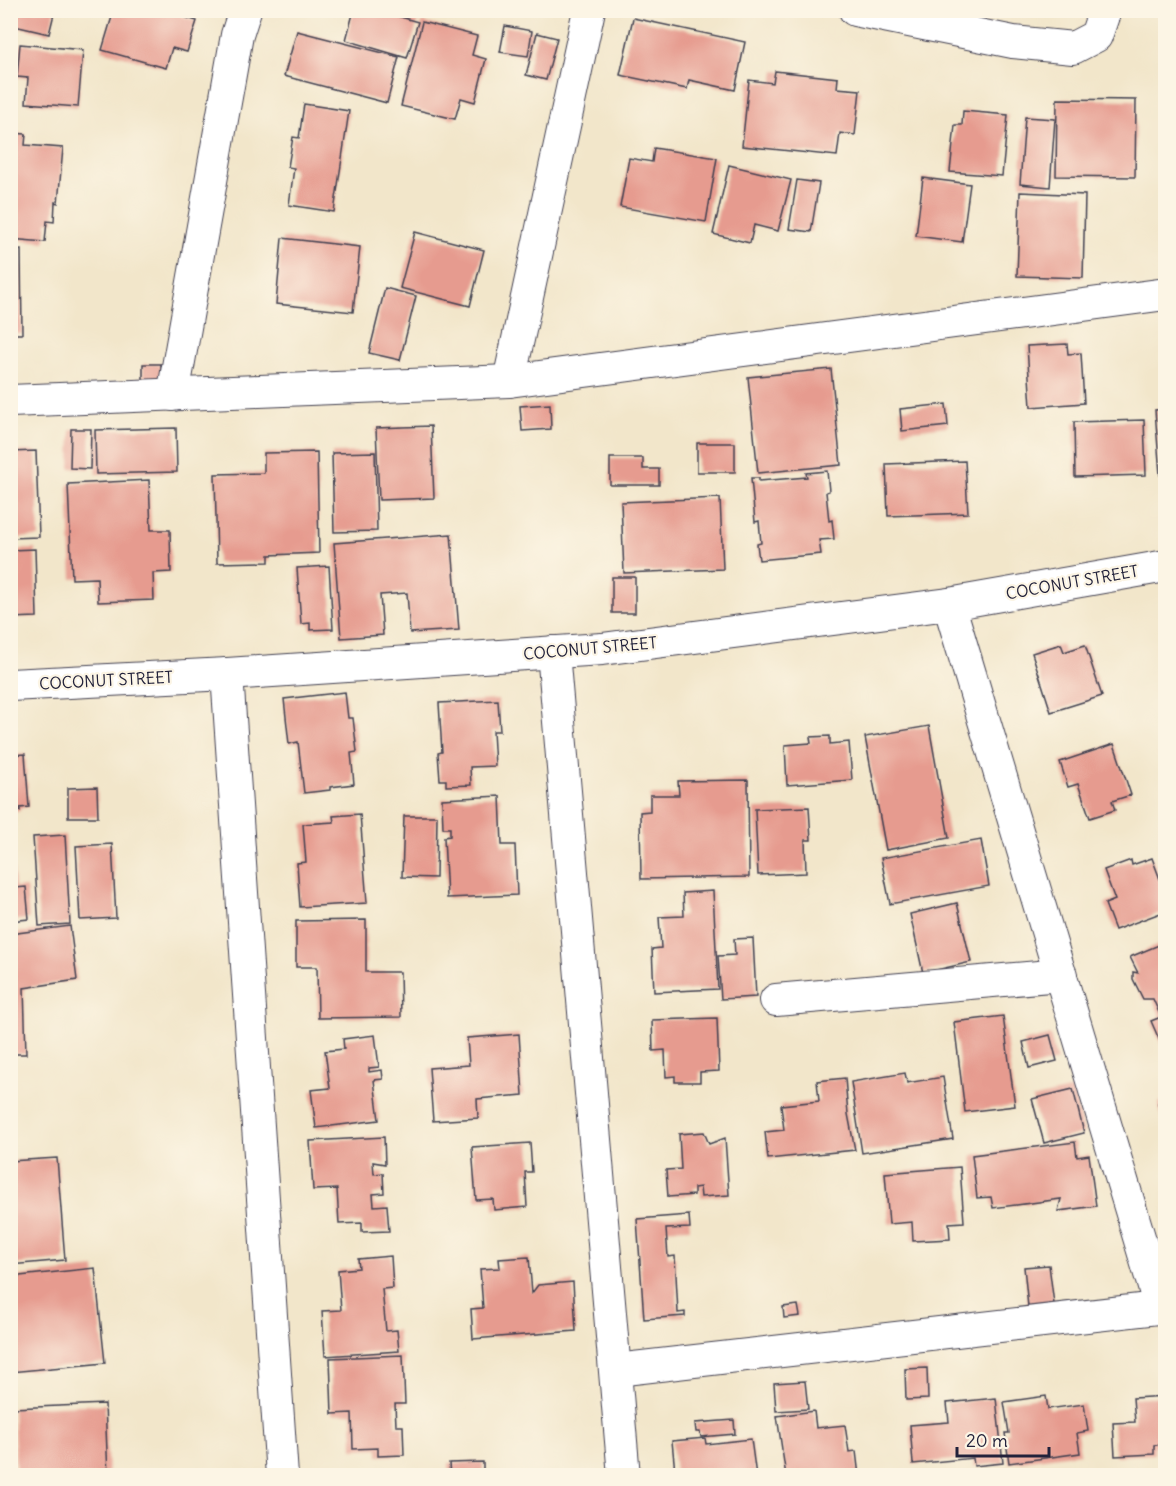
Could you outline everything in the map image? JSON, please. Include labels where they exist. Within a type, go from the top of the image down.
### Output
[{"type":"street","points":[[173,395],[237,35],[244,10]]},
{"type":"street","points":[[509,381],[589,10]]},
{"type":"street","points":[[855,10],[1013,42],[1073,48],[1096,36],[1105,10]]},
{"type":"street","points":[[10,401],[509,381],[1166,294]]},
{"type":"street","name":"COCONUT STREET","points":[[10,685],[227,674],[602,649],[949,604],[1166,566]]},
{"type":"street","points":[[616,1370],[1163,1307],[949,604]]},
{"type":"street","points":[[553,652],[624,1476]]},
{"type":"street","points":[[227,674],[282,1476]]},
{"type":"street","points":[[776,1000],[1061,975]]},
{"type":"building","points":[[10,10],[55,10],[49,34],[10,25]]},
{"type":"building","points":[[114,10],[183,10],[181,16],[197,21],[187,52],[172,48],[166,68],[102,50]]},
{"type":"building","points":[[354,10],[373,12],[374,10],[391,10],[390,14],[418,22],[407,58],[346,40]]},
{"type":"building","points":[[633,18],[745,42],[735,90],[689,80],[687,89],[620,75]]},
{"type":"building","points":[[422,22],[477,36],[472,55],[486,59],[475,102],[461,98],[455,119],[401,106]]},
{"type":"building","points":[[505,26],[532,31],[528,56],[500,52]]},
{"type":"building","points":[[297,31],[399,57],[387,103],[284,76]]},
{"type":"building","points":[[537,33],[557,38],[546,80],[526,75]]},
{"type":"building","points":[[20,44],[83,50],[78,107],[26,103],[28,78],[17,77]]},
{"type":"building","points":[[775,71],[838,78],[837,88],[860,90],[855,135],[840,133],[837,156],[742,146],[749,80],[773,83]]},
{"type":"building","points":[[1057,99],[1136,100],[1135,177],[1056,176]]},
{"type":"building","points":[[304,104],[349,111],[334,212],[289,205],[294,168],[288,167],[293,137],[299,138]]},
{"type":"building","points":[[963,111],[1008,115],[1002,176],[950,172],[955,125],[962,125]]},
{"type":"building","points":[[1025,117],[1055,119],[1050,187],[1020,184]]},
{"type":"building","points":[[10,133],[26,134],[25,145],[63,148],[58,203],[55,202],[54,222],[47,221],[45,242],[10,239]]},
{"type":"building","points":[[654,148],[717,158],[706,222],[620,207],[629,158],[652,162]]},
{"type":"building","points":[[729,165],[791,180],[778,231],[754,225],[750,243],[713,234]]},
{"type":"building","points":[[923,178],[970,184],[962,242],[916,236]]},
{"type":"building","points":[[797,180],[819,183],[811,232],[789,229]]},
{"type":"building","points":[[1020,192],[1085,195],[1083,278],[1017,276]]},
{"type":"building","points":[[415,232],[484,250],[470,306],[400,288]]},
{"type":"building","points":[[282,238],[360,247],[353,312],[276,304]]},
{"type":"building","points":[[10,250],[21,250],[22,334],[10,334]]},
{"type":"building","points":[[385,288],[416,296],[400,360],[369,353]]},
{"type":"building","points":[[1067,344],[1068,354],[1081,353],[1084,403],[1031,407],[1027,346]]},
{"type":"building","points":[[143,364],[161,364],[161,380],[143,380]]},
{"type":"building","points":[[831,369],[841,465],[758,473],[748,377]]},
{"type":"building","points":[[550,404],[551,429],[522,431],[520,406]]},
{"type":"building","points":[[946,404],[948,426],[902,431],[900,409]]},
{"type":"building","points":[[1166,409],[1166,475],[1160,475],[1155,410]]},
{"type":"building","points":[[1144,420],[1146,475],[1075,477],[1074,422]]},
{"type":"building","points":[[431,426],[434,498],[379,500],[376,428]]},
{"type":"building","points":[[176,428],[177,472],[96,474],[95,430]]},
{"type":"building","points":[[71,429],[91,429],[90,469],[70,468]]},
{"type":"building","points":[[697,443],[735,443],[735,472],[697,472]]},
{"type":"building","points":[[36,451],[39,537],[10,538],[10,452]]},
{"type":"building","points":[[317,452],[319,553],[269,555],[269,562],[217,563],[215,474],[264,473],[264,453]]},
{"type":"building","points":[[375,452],[377,531],[334,532],[332,453]]},
{"type":"building","points":[[610,458],[643,458],[643,469],[659,469],[659,485],[610,485]]},
{"type":"building","points":[[965,461],[968,513],[888,516],[886,464]]},
{"type":"building","points":[[827,471],[829,491],[826,492],[829,521],[832,520],[834,539],[819,540],[821,554],[759,560],[757,544],[761,543],[759,521],[755,522],[751,478],[759,478],[759,481],[807,477],[806,473]]},
{"type":"building","points":[[149,480],[151,530],[170,530],[171,572],[153,573],[154,600],[98,602],[97,578],[72,579],[68,484]]},
{"type":"building","points":[[720,498],[723,569],[624,573],[621,502]]},
{"type":"building","points":[[451,534],[459,630],[410,633],[407,593],[380,595],[383,635],[341,638],[334,543]]},
{"type":"building","points":[[35,549],[37,617],[10,618],[10,550]]},
{"type":"building","points":[[329,566],[333,629],[310,630],[310,623],[301,624],[297,568]]},
{"type":"building","points":[[612,577],[635,577],[635,613],[612,613]]},
{"type":"building","points":[[1061,644],[1064,652],[1085,645],[1102,696],[1051,712],[1032,653]]},
{"type":"building","points":[[345,692],[348,718],[353,718],[357,752],[351,753],[354,784],[304,793],[298,742],[289,744],[284,699]]},
{"type":"building","points":[[498,700],[500,731],[493,731],[495,766],[470,767],[471,785],[446,786],[446,780],[440,780],[438,753],[442,752],[439,703]]},
{"type":"building","points":[[929,726],[949,838],[886,850],[865,737]]},
{"type":"building","points":[[830,736],[830,744],[849,742],[852,780],[787,785],[785,745],[811,743],[810,737]]},
{"type":"building","points":[[1114,744],[1131,795],[1112,801],[1115,810],[1090,818],[1078,784],[1068,787],[1060,762]]},
{"type":"building","points":[[25,754],[29,807],[20,808],[20,811],[10,811],[11,755]]},
{"type":"building","points":[[748,780],[749,877],[641,879],[640,812],[650,811],[650,795],[679,795],[678,781]]},
{"type":"building","points":[[97,787],[98,817],[68,817],[68,788]]},
{"type":"building","points":[[500,796],[502,845],[515,845],[517,895],[447,898],[444,837],[450,836],[450,828],[443,828],[442,799]]},
{"type":"building","points":[[809,807],[811,840],[805,840],[806,873],[758,875],[755,809]]},
{"type":"building","points":[[360,814],[367,903],[300,907],[297,863],[306,862],[303,824],[334,822],[333,816]]},
{"type":"building","points":[[404,816],[437,816],[436,878],[402,877]]},
{"type":"building","points":[[65,835],[70,924],[39,926],[33,837]]},
{"type":"building","points":[[981,840],[989,886],[890,904],[881,858]]},
{"type":"building","points":[[112,844],[116,918],[80,920],[76,846]]},
{"type":"building","points":[[10,850],[12,850],[15,888],[26,887],[29,919],[10,921]]},
{"type":"building","points":[[1152,858],[1166,895],[1166,911],[1115,930],[1105,904],[1115,900],[1104,870],[1131,860],[1132,865]]},
{"type":"building","points":[[713,891],[718,989],[654,992],[652,949],[661,948],[659,917],[684,916],[683,893]]},
{"type":"building","points":[[957,903],[971,962],[923,973],[910,914]]},
{"type":"building","points":[[366,920],[366,972],[400,972],[401,1017],[318,1018],[317,967],[296,967],[296,921]]},
{"type":"building","points":[[70,926],[77,980],[24,988],[26,1054],[10,1054],[10,934]]},
{"type":"building","points":[[753,938],[756,997],[721,999],[718,956],[735,955],[734,939]]},
{"type":"building","points":[[1166,942],[1166,1044],[1162,1046],[1151,1021],[1161,1017],[1153,999],[1143,999],[1133,979],[1133,972],[1138,973],[1130,957]]},
{"type":"building","points":[[1003,1016],[1015,1106],[965,1112],[954,1022]]},
{"type":"building","points":[[717,1018],[719,1071],[700,1072],[700,1082],[675,1082],[675,1076],[666,1077],[665,1050],[653,1051],[652,1020]]},
{"type":"building","points":[[519,1034],[523,1095],[477,1099],[478,1118],[433,1121],[429,1068],[469,1065],[467,1038]]},
{"type":"building","points":[[375,1035],[379,1067],[369,1068],[369,1072],[382,1070],[383,1079],[374,1080],[379,1120],[316,1128],[311,1090],[330,1088],[325,1051],[344,1049],[343,1039]]},
{"type":"building","points":[[1050,1035],[1057,1061],[1029,1068],[1023,1042]]},
{"type":"building","points":[[905,1073],[907,1083],[943,1077],[953,1139],[862,1153],[851,1082]]},
{"type":"building","points":[[845,1078],[848,1114],[855,1150],[768,1159],[765,1132],[784,1130],[781,1105],[819,1101],[817,1081]]},
{"type":"building","points":[[1073,1089],[1084,1133],[1044,1143],[1032,1099]]},
{"type":"building","points":[[1166,1101],[1166,1126],[1165,1126],[1158,1103]]},
{"type":"building","points":[[704,1132],[709,1144],[725,1138],[729,1195],[701,1197],[700,1187],[694,1188],[694,1195],[668,1197],[666,1170],[681,1169],[679,1134]]},
{"type":"building","points":[[384,1137],[385,1164],[373,1162],[374,1174],[383,1173],[384,1193],[373,1194],[374,1206],[387,1205],[389,1231],[362,1232],[362,1223],[339,1224],[337,1189],[313,1190],[310,1141]]},
{"type":"building","points":[[1075,1142],[1077,1157],[1089,1155],[1096,1206],[1058,1211],[1061,1199],[993,1208],[991,1197],[977,1198],[972,1155]]},
{"type":"building","points":[[530,1143],[532,1172],[525,1172],[527,1207],[494,1210],[493,1199],[476,1200],[472,1147]]},
{"type":"building","points":[[57,1158],[65,1260],[10,1265],[10,1161]]},
{"type":"building","points":[[960,1167],[964,1222],[949,1223],[950,1239],[913,1241],[912,1222],[889,1224],[885,1173]]},
{"type":"building","points":[[689,1215],[690,1228],[666,1229],[668,1257],[675,1256],[678,1313],[685,1312],[685,1316],[644,1319],[637,1219]]},
{"type":"building","points":[[391,1256],[393,1288],[382,1289],[386,1331],[397,1330],[399,1351],[325,1356],[322,1311],[341,1310],[338,1270],[359,1268],[358,1259]]},
{"type":"building","points":[[529,1257],[532,1293],[538,1285],[573,1282],[576,1331],[473,1339],[471,1309],[483,1308],[480,1269],[500,1268],[499,1259]]},
{"type":"building","points":[[1049,1265],[1054,1304],[1028,1307],[1024,1267]]},
{"type":"building","points":[[95,1268],[105,1363],[10,1372],[10,1277]]},
{"type":"building","points":[[798,1305],[800,1316],[784,1318],[783,1307]]},
{"type":"building","points":[[403,1355],[405,1404],[395,1404],[396,1426],[403,1426],[404,1455],[378,1456],[378,1448],[353,1449],[352,1413],[332,1414],[330,1358]]},
{"type":"building","points":[[927,1368],[928,1399],[906,1400],[905,1369]]},
{"type":"building","points":[[805,1381],[808,1409],[776,1411],[774,1383]]},
{"type":"building","points":[[1046,1396],[1048,1409],[1084,1404],[1088,1431],[1077,1433],[1080,1453],[1009,1463],[1005,1433],[1009,1433],[1004,1402]]},
{"type":"building","points":[[1166,1396],[1166,1444],[1154,1445],[1154,1454],[1115,1456],[1113,1423],[1135,1422],[1133,1398]]},
{"type":"building","points":[[996,1398],[1003,1463],[974,1466],[973,1458],[913,1464],[910,1425],[949,1422],[947,1403]]},
{"type":"building","points":[[105,1404],[108,1476],[16,1476],[13,1408]]},
{"type":"building","points":[[814,1411],[816,1428],[845,1425],[849,1452],[856,1451],[859,1476],[831,1476],[831,1472],[786,1476],[777,1416]]},
{"type":"building","points":[[734,1420],[735,1434],[701,1437],[700,1432],[696,1432],[695,1423]]},
{"type":"building","points":[[705,1438],[706,1444],[751,1439],[756,1476],[667,1476],[666,1473],[675,1472],[672,1441]]},
{"type":"building","points":[[483,1462],[483,1476],[450,1476],[449,1463]]}]
